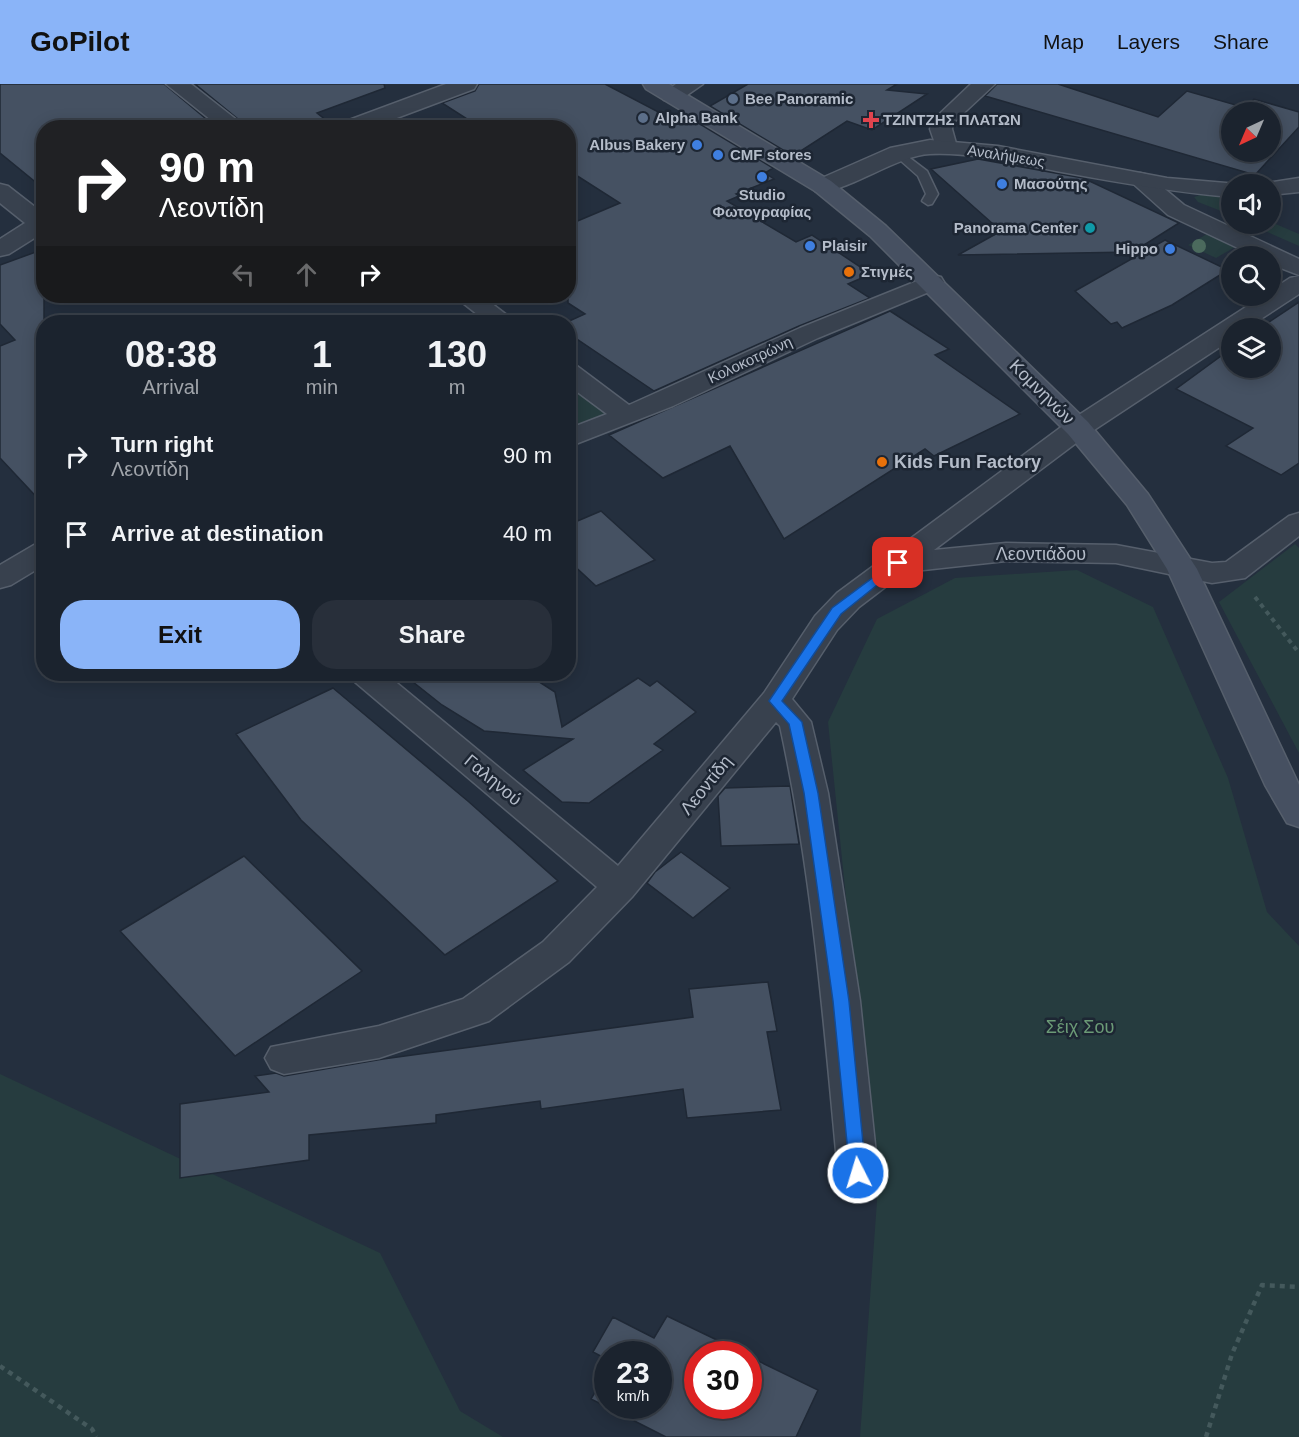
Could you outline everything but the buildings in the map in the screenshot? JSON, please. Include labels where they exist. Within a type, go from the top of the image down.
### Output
[{"type":"main road","name":"Κομνηνών","points":[[672,88],[823,186],[878,231],[1078,428],[1138,500],[1182,569],[1282,785],[1299,814]]},
{"type":"street","points":[[177,84],[225,120]]},
{"type":"street","points":[[370,120],[466,84]]},
{"type":"street","points":[[946,147],[942,133],[943,121],[984,84]]},
{"type":"street","name":"Αναλήψεως","points":[[823,186],[898,153],[917,148],[946,147],[998,153],[1140,180],[1221,189]]},
{"type":"street","points":[[1140,180],[1176,210],[1299,268]]},
{"type":"street","points":[[1281,187],[1299,185]]},
{"type":"street","points":[[0,191],[36,218]]},
{"type":"street","points":[[0,249],[36,225]]},
{"type":"street","name":"Κολοκοτρώνη","points":[[576,436],[932,282]]},
{"type":"street","name":"Λεοντίδη","points":[[284,1058],[379,1042],[476,1010],[556,952],[620,888],[775,701],[831,617],[848,600],[1078,428],[1299,283]]},
{"type":"street","points":[[475,303],[491,315]]},
{"type":"street","points":[[576,378],[626,415]]},
{"type":"street","points":[[1234,571],[1299,522]]},
{"type":"street","name":"Λεοντιάδου","points":[[898,563],[1006,552],[1116,554],[1182,569],[1212,573],[1234,571]]},
{"type":"street","points":[[0,578],[36,557]]},
{"type":"street","name":"Γαληνού","points":[[374,681],[620,888]]},
{"type":"street","points":[[775,701],[795,722],[811,793],[841,1001],[858,1173]]},
{"type":"lane","points":[[898,153],[923,174],[932,194],[928,201]]},
{"type":"path","points":[[1234,571],[1299,653]]},
{"type":"path","points":[[1206,1437],[1232,1353],[1262,1285],[1299,1287]]},
{"type":"path","points":[[0,1366],[92,1429],[96,1437]]},
{"type":"green space","points":[[1204,194],[1221,194],[1221,211],[1198,202],[1194,197]]},
{"type":"green space","points":[[1281,226],[1299,234],[1299,246],[1272,234],[1281,234]]},
{"type":"green space","points":[[1207,234],[1233,246],[1221,246],[1221,255],[1216,258],[1188,245]]},
{"type":"green space","points":[[576,387],[612,414],[576,429]]},
{"type":"green space","points":[[1295,544],[1299,548],[1299,753],[1219,602]]},
{"type":"green space","name":"Σέιχ Σου","points":[[1077,570],[1153,607],[1228,778],[1267,912],[1299,946],[1299,1437],[860,1437],[877,1201],[828,722],[877,619],[955,578]]},
{"type":"green space","points":[[0,1074],[380,1253],[460,1411],[503,1437],[0,1437]]},
{"type":"place","name":"Bee Panoramic","points":[[733,99]]},
{"type":"place","name":"Alpha Bank","points":[[643,118]]},
{"type":"place","name":"ΤΖΙΝΤΖΗΣ ΠΛΑΤΩΝ","points":[[871,120]]},
{"type":"place","name":"Albus Bakery","points":[[697,145]]},
{"type":"place","name":"CMF stores","points":[[718,155]]},
{"type":"place","name":"Studio Φωτογραφίας","points":[[762,177]]},
{"type":"place","name":"Μασούτης","points":[[1002,184]]},
{"type":"place","name":"Panorama Center","points":[[1090,228]]},
{"type":"place","name":"Plaisir","points":[[810,246]]},
{"type":"place","name":"Hippo","points":[[1170,249]]},
{"type":"place","name":"Στιγμές","points":[[849,272]]},
{"type":"place","name":"Kids Fun Factory","points":[[882,462]]},
{"type":"route","points":[[858,1173],[841,1001],[823,863],[811,793],[795,722],[775,701],[836,611],[882,573],[898,563]]}]
